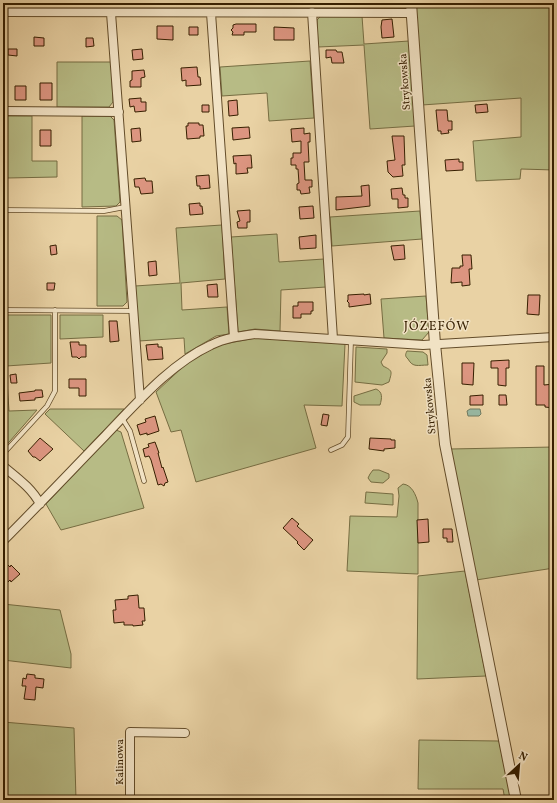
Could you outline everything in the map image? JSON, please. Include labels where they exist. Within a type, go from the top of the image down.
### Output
[{"type":"street","points":[[3,12],[211,13],[312,12],[411,8]]},
{"type":"street","name":"Strykowska","points":[[411,8],[435,344],[445,444],[516,800]]},
{"type":"street","points":[[312,12],[333,339]]},
{"type":"street","points":[[111,13],[140,400]]},
{"type":"street","points":[[211,13],[234,337]]},
{"type":"street","points":[[3,111],[119,112]]},
{"type":"street","points":[[3,541],[140,400],[168,374],[211,344],[234,337],[255,334],[410,344],[435,344],[554,337]]},
{"type":"street","points":[[3,466],[36,496],[40,504]]},
{"type":"street","name":"Kalinowa","points":[[130,800],[130,732],[186,733]]},
{"type":"lane","points":[[3,210],[104,211],[125,206]]},
{"type":"lane","points":[[3,310],[134,311]]},
{"type":"lane","points":[[3,454],[47,406],[53,397],[56,387],[55,310]]},
{"type":"lane","points":[[331,450],[342,445],[348,437],[352,340]]},
{"type":"lane","points":[[122,418],[130,431],[144,481]]},
{"type":"green space","points":[[32,3],[119,3],[119,7],[32,7]]},
{"type":"green space","points":[[147,3],[205,3],[205,7],[147,7]]},
{"type":"green space","points":[[263,3],[406,3],[406,7],[263,7]]},
{"type":"green space","points":[[415,3],[554,3],[554,170],[521,169],[520,179],[476,181],[473,141],[521,137],[521,98],[422,105]]},
{"type":"green space","points":[[321,16],[362,16],[364,44],[409,41],[415,126],[370,129],[364,45],[318,47],[317,20]]},
{"type":"green space","points":[[310,61],[314,118],[269,121],[267,93],[222,96],[220,67]]},
{"type":"green space","points":[[57,62],[111,62],[113,102],[109,107],[57,107]]},
{"type":"green space","points":[[3,116],[32,116],[32,161],[57,161],[57,177],[7,178],[6,207],[3,207]]},
{"type":"green space","points":[[82,116],[110,116],[114,120],[120,202],[116,206],[82,207]]},
{"type":"green space","points":[[420,211],[422,239],[332,246],[330,217]]},
{"type":"green space","points":[[97,216],[117,216],[122,220],[127,302],[123,306],[97,306]]},
{"type":"green space","points":[[222,225],[225,279],[181,283],[182,310],[227,307],[229,334],[216,336],[185,354],[184,338],[139,341],[135,286],[180,283],[176,228]]},
{"type":"green space","points":[[277,234],[279,262],[324,259],[326,287],[281,290],[280,331],[255,329],[238,332],[231,237]]},
{"type":"green space","points":[[426,296],[429,332],[422,340],[384,338],[381,299]]},
{"type":"green space","points":[[3,315],[51,315],[51,363],[6,366],[9,411],[37,410],[3,449]]},
{"type":"green space","points":[[60,315],[103,315],[103,337],[60,339]]},
{"type":"green space","points":[[255,338],[345,344],[342,406],[304,405],[316,448],[196,482],[181,430],[171,432],[156,392],[187,363],[219,345]]},
{"type":"green space","points":[[356,347],[387,349],[387,353],[381,362],[383,366],[391,372],[389,382],[382,385],[355,382]]},
{"type":"green space","points":[[407,351],[423,352],[427,355],[428,365],[412,364],[406,356]]},
{"type":"green space","points":[[376,389],[380,392],[381,396],[380,405],[360,405],[354,402],[354,396]]},
{"type":"green space","points":[[50,409],[124,409],[84,451],[45,414]]},
{"type":"green space","points":[[116,430],[121,432],[144,508],[61,530],[46,504]]},
{"type":"green space","points":[[554,447],[554,568],[476,580],[450,449]]},
{"type":"green space","points":[[373,470],[379,470],[389,474],[389,478],[383,483],[371,482],[368,478]]},
{"type":"green space","points":[[403,484],[411,488],[418,503],[418,574],[347,571],[350,516],[397,517],[399,496],[398,488]]},
{"type":"green space","points":[[366,492],[393,494],[393,505],[365,503]]},
{"type":"green space","points":[[465,571],[486,676],[417,679],[418,576]]},
{"type":"green space","points":[[3,604],[60,610],[71,654],[71,668],[3,660]]},
{"type":"green space","points":[[3,722],[74,728],[76,800],[6,800],[6,786],[3,786]]},
{"type":"green space","points":[[419,740],[499,741],[509,789],[511,789],[513,800],[505,800],[503,789],[418,789]]},
{"type":"shaded area","points":[[470,409],[480,409],[481,414],[479,416],[468,416],[467,411]]},
{"type":"building","points":[[392,19],[394,37],[382,38],[382,20]]},
{"type":"building","points":[[256,24],[256,32],[244,32],[244,35],[232,35],[233,32],[231,30],[233,25]]},
{"type":"building","points":[[157,26],[173,26],[173,40],[157,39]]},
{"type":"building","points":[[189,27],[198,27],[198,35],[189,35]]},
{"type":"building","points":[[274,27],[294,28],[294,40],[274,40]]},
{"type":"building","points":[[34,37],[44,38],[44,46],[34,46]]},
{"type":"building","points":[[86,38],[93,38],[94,46],[86,47]]},
{"type":"building","points":[[8,49],[17,49],[17,56],[8,55]]},
{"type":"building","points":[[142,49],[143,59],[133,60],[132,50]]},
{"type":"building","points":[[326,50],[336,50],[337,52],[342,52],[344,63],[332,63],[331,57],[326,58]]},
{"type":"building","points":[[197,67],[201,85],[186,86],[186,80],[182,81],[181,68]]},
{"type":"building","points":[[144,70],[145,77],[141,78],[141,87],[130,87],[132,71]]},
{"type":"building","points":[[40,83],[52,83],[52,100],[40,100]]},
{"type":"building","points":[[15,86],[26,86],[26,100],[15,100]]},
{"type":"building","points":[[141,98],[141,102],[146,102],[146,111],[135,112],[134,106],[130,107],[129,99]]},
{"type":"building","points":[[237,100],[238,115],[229,116],[228,101]]},
{"type":"building","points":[[487,104],[488,112],[476,113],[475,105]]},
{"type":"building","points":[[202,105],[209,105],[209,112],[202,112]]},
{"type":"building","points":[[436,110],[447,110],[448,121],[452,121],[452,130],[448,130],[449,133],[441,134],[441,131],[438,131]]},
{"type":"building","points":[[188,123],[199,123],[199,125],[203,125],[204,136],[200,136],[200,138],[187,139],[186,126],[188,126]]},
{"type":"building","points":[[249,127],[250,138],[233,140],[232,128]]},
{"type":"building","points":[[140,128],[141,141],[132,142],[131,129]]},
{"type":"building","points":[[304,128],[304,134],[310,133],[310,142],[308,142],[309,162],[304,162],[305,180],[312,180],[312,187],[309,187],[310,193],[301,194],[300,190],[297,190],[297,184],[299,183],[298,169],[296,169],[296,165],[291,165],[291,158],[293,158],[293,153],[301,153],[301,141],[292,142],[291,129]]},
{"type":"building","points":[[40,130],[51,130],[51,146],[40,146]]},
{"type":"building","points":[[392,136],[404,136],[405,165],[402,165],[403,176],[393,177],[388,172],[387,161],[395,160]]},
{"type":"building","points":[[251,155],[252,168],[247,168],[248,173],[236,174],[236,163],[234,164],[233,156]]},
{"type":"building","points":[[459,159],[459,162],[463,162],[463,170],[446,171],[445,160]]},
{"type":"building","points":[[209,175],[210,188],[200,189],[200,186],[197,186],[196,176]]},
{"type":"building","points":[[145,178],[146,181],[152,181],[153,193],[141,194],[139,187],[135,187],[134,179]]},
{"type":"building","points":[[369,185],[370,206],[336,210],[336,197],[362,196],[361,186]]},
{"type":"building","points":[[402,188],[403,195],[405,195],[405,198],[408,198],[408,207],[398,208],[398,199],[392,199],[391,189]]},
{"type":"building","points":[[200,203],[203,214],[190,215],[189,204]]},
{"type":"building","points":[[313,206],[314,218],[300,219],[299,207]]},
{"type":"building","points":[[250,210],[250,222],[247,222],[247,228],[238,228],[237,222],[240,221],[237,211]]},
{"type":"building","points":[[316,235],[316,248],[300,249],[299,237]]},
{"type":"building","points":[[56,245],[57,254],[51,255],[50,246]]},
{"type":"building","points":[[404,245],[405,259],[394,260],[391,246]]},
{"type":"building","points":[[462,255],[471,255],[472,269],[469,269],[470,285],[462,286],[462,282],[451,283],[452,268],[460,268],[460,266],[463,266]]},
{"type":"building","points":[[156,261],[157,275],[149,276],[148,262]]},
{"type":"building","points":[[47,283],[55,283],[54,290],[47,290]]},
{"type":"building","points":[[217,284],[218,297],[208,297],[207,285]]},
{"type":"building","points":[[370,294],[371,304],[349,307],[349,303],[347,301],[348,295]]},
{"type":"building","points":[[528,295],[540,295],[539,315],[527,314]]},
{"type":"building","points":[[298,302],[313,302],[313,311],[311,311],[311,314],[301,314],[301,318],[293,318],[293,306],[298,306]]},
{"type":"building","points":[[109,321],[117,321],[119,341],[110,342]]},
{"type":"building","points":[[70,342],[79,342],[79,345],[86,345],[86,357],[81,357],[79,359],[77,357],[72,357]]},
{"type":"building","points":[[158,344],[158,347],[162,347],[163,359],[148,360],[146,345]]},
{"type":"building","points":[[509,360],[509,368],[506,368],[506,386],[498,385],[498,368],[491,368],[491,361]]},
{"type":"building","points":[[462,363],[474,363],[473,385],[462,384]]},
{"type":"building","points":[[536,366],[544,366],[544,385],[554,384],[554,408],[545,407],[545,405],[536,405]]},
{"type":"building","points":[[16,374],[17,383],[11,383],[10,375]]},
{"type":"building","points":[[69,379],[86,379],[86,396],[79,396],[79,388],[69,388]]},
{"type":"building","points":[[42,390],[43,397],[35,398],[35,400],[20,401],[19,393]]},
{"type":"building","points":[[483,395],[483,405],[470,405],[470,396]]},
{"type":"building","points":[[499,395],[506,395],[507,405],[499,405]]},
{"type":"building","points":[[323,414],[329,415],[327,426],[321,425]]},
{"type":"building","points":[[155,416],[159,431],[147,435],[147,433],[140,435],[137,425],[146,422],[145,419]]},
{"type":"building","points":[[40,438],[53,449],[40,461],[33,457],[28,451]]},
{"type":"building","points":[[370,438],[395,440],[395,448],[384,449],[384,451],[369,449]]},
{"type":"building","points":[[155,442],[162,468],[163,467],[168,482],[165,483],[164,486],[161,484],[158,485],[151,460],[149,456],[145,457],[143,449],[149,447],[148,444]]},
{"type":"building","points":[[292,518],[299,524],[297,526],[313,540],[304,550],[283,528]]},
{"type":"building","points":[[428,519],[429,542],[418,543],[417,520]]},
{"type":"building","points":[[443,529],[452,529],[453,542],[447,542],[447,538],[443,538]]},
{"type":"building","points":[[7,564],[10,567],[11,565],[20,574],[11,582],[10,580],[8,582],[3,577],[3,568]]},
{"type":"building","points":[[138,595],[139,608],[144,608],[145,621],[142,621],[143,625],[124,625],[124,622],[114,623],[113,610],[116,610],[115,600],[128,599],[128,596]]},
{"type":"building","points":[[27,674],[35,675],[35,678],[44,679],[43,688],[36,687],[35,700],[24,699],[26,686],[22,686],[23,678],[26,679]]},
{"type":"district","name":"JÓZEFÓW","points":[[437,325]]}]
